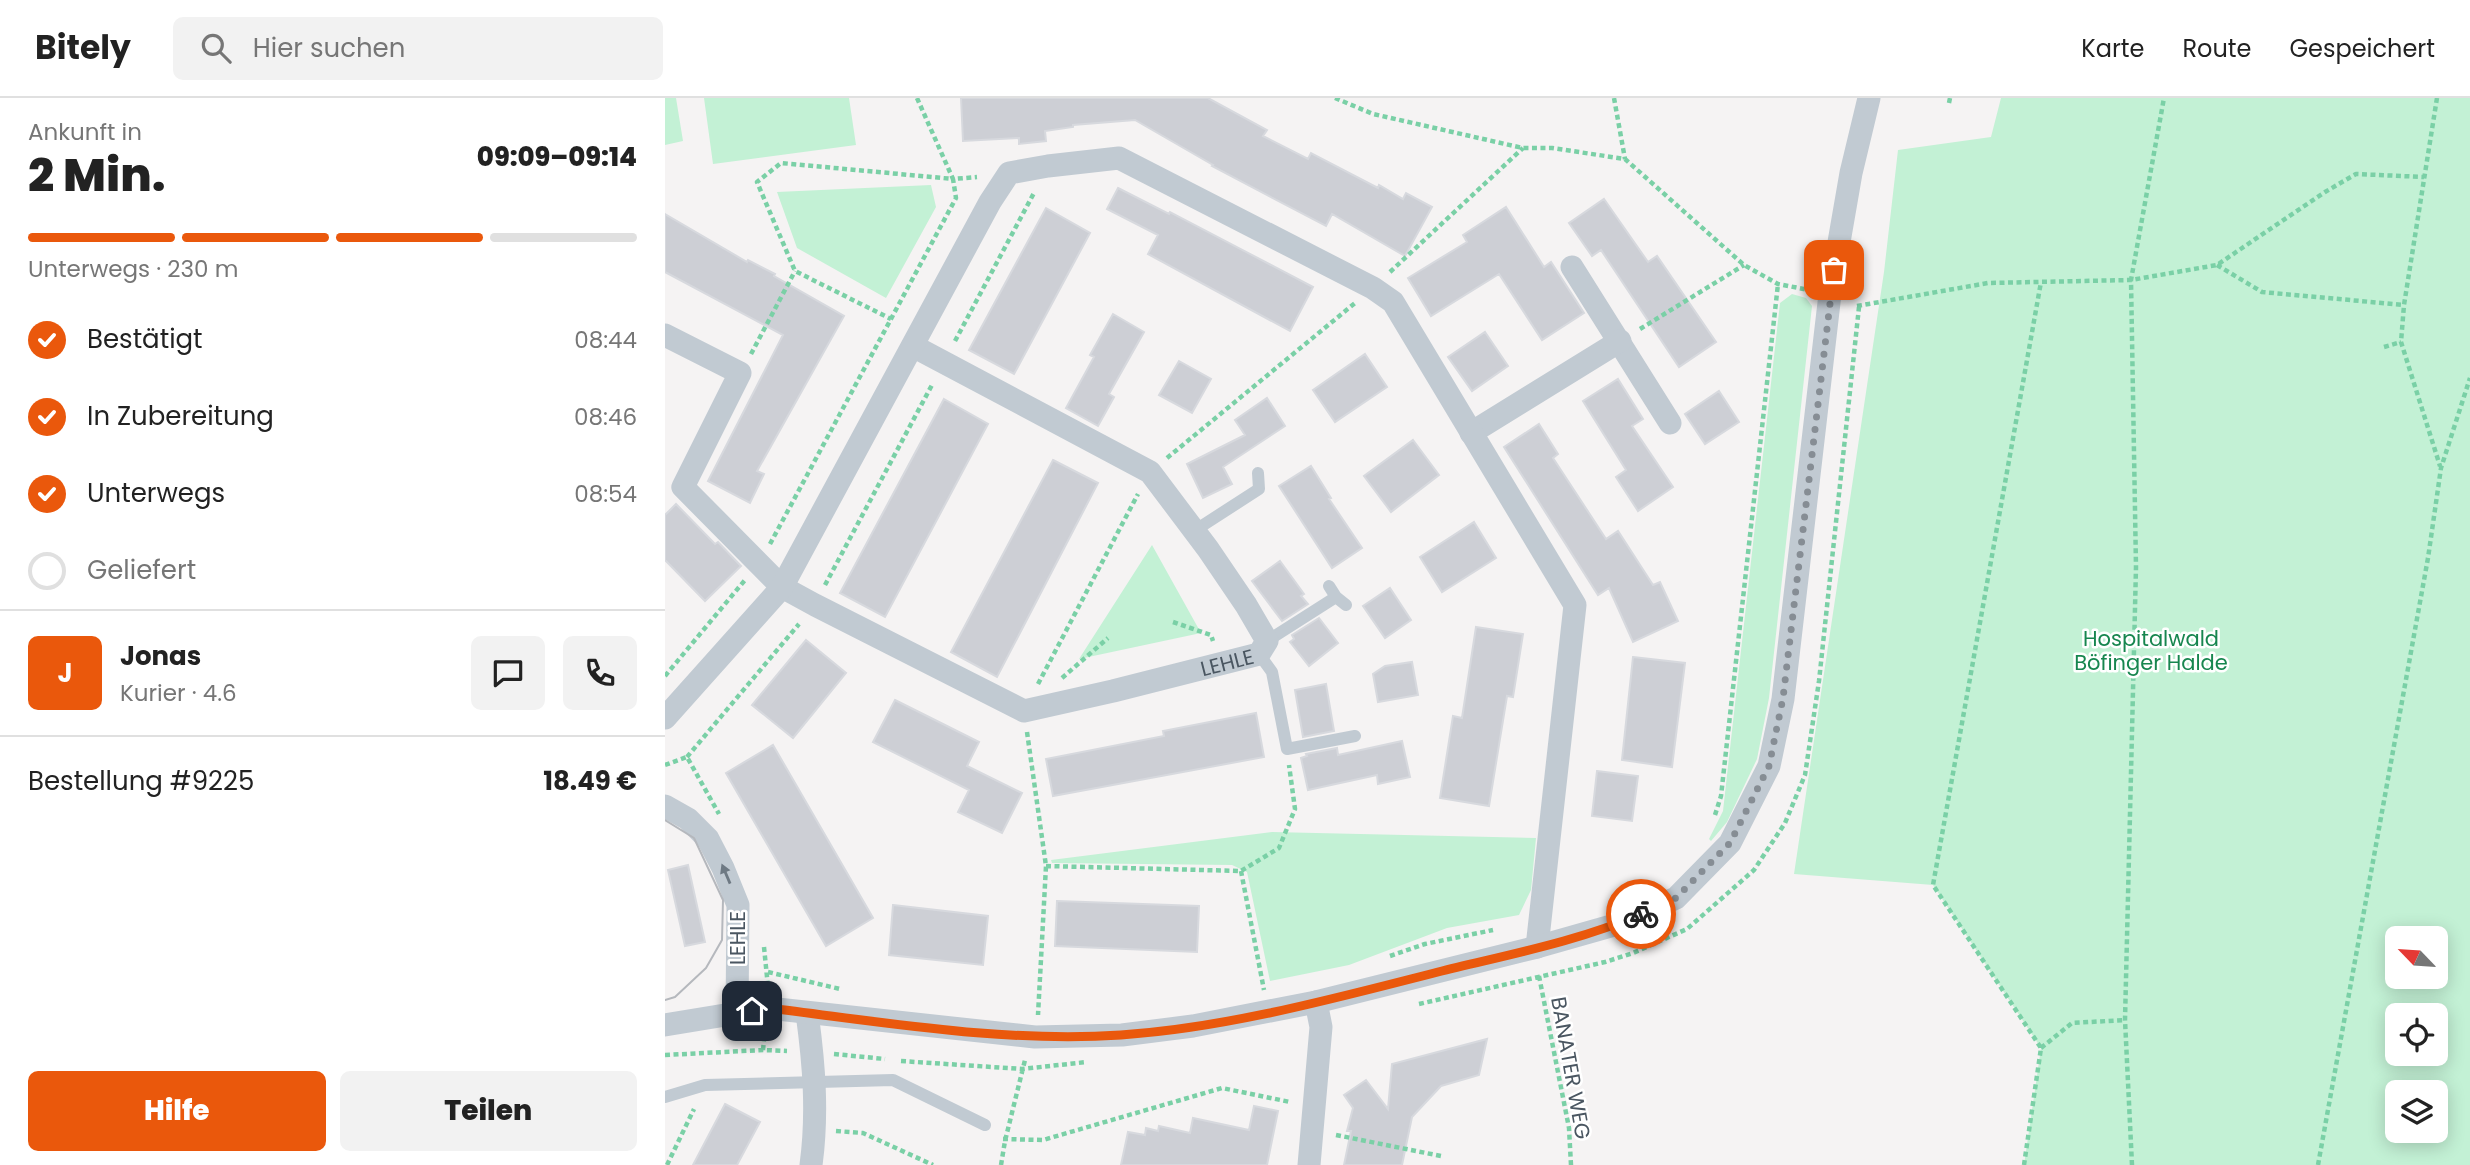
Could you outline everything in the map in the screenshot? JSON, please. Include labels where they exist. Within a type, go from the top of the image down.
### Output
[{"type":"street","points":[[665,1025],[768,1008],[807,1013],[1134,1034],[1193,1026],[1316,1002],[1537,947],[1618,924],[1676,898],[1730,843],[1769,766],[1783,698],[1830,295],[1851,173],[1869,98]]},
{"type":"street","points":[[665,718],[782,587],[990,202],[1009,173],[1119,158],[1373,288],[1393,302],[1575,605],[1537,947]]},
{"type":"street","points":[[1572,267],[1670,423]]},
{"type":"street","points":[[665,335],[740,373],[683,487],[782,587],[814,606],[1024,711]]},
{"type":"street","points":[[1471,433],[1620,341]]},
{"type":"street","name":"LEHLE","points":[[913,346],[1150,472],[1247,605],[1263,647],[1223,664],[1024,711]]},
{"type":"street","name":"LEHLE","points":[[665,806],[688,819],[708,839],[738,905],[737,1013]]},
{"type":"street","points":[[1309,1165],[1321,1027],[1316,1002]]},
{"type":"street","points":[[807,1013],[816,1083],[816,1129],[811,1165]]},
{"type":"lane","points":[[1194,531],[1259,489],[1258,472]]},
{"type":"lane","points":[[1337,596],[1263,647],[1272,672],[1287,749],[1355,736]]},
{"type":"lane","points":[[665,1097],[705,1085],[893,1080],[985,1125]]},
{"type":"path","points":[[665,676],[759,564],[956,198],[953,179],[917,98]]},
{"type":"path","points":[[1335,98],[1373,114],[1523,148],[1552,148],[1625,159],[1744,265],[1778,284],[1721,796],[1713,820]]},
{"type":"path","points":[[1614,98],[1625,159]]},
{"type":"path","points":[[2132,1165],[2125,1020],[2136,567],[2131,280],[2164,98]]},
{"type":"path","points":[[2437,98],[2403,306],[2401,342],[2441,468]]},
{"type":"path","points":[[1001,1165],[1022,1069],[1036,1026],[1046,866],[1024,711],[1150,472],[1373,288],[1523,148]]},
{"type":"path","points":[[891,319],[795,271],[757,182],[782,163],[953,179],[1009,173]]},
{"type":"path","points":[[687,757],[814,606],[1048,166]]},
{"type":"path","points":[[1830,295],[1859,307],[1988,284],[2131,280],[2217,265],[2356,174],[2424,177]]},
{"type":"path","points":[[1620,341],[1744,265]]},
{"type":"path","points":[[2217,265],[2262,292],[2403,306]]},
{"type":"path","points":[[740,373],[795,271]]},
{"type":"path","points":[[2024,1165],[2041,1048],[1933,885],[2041,282]]},
{"type":"path","points":[[2384,347],[2401,342]]},
{"type":"path","points":[[2318,1165],[2428,558],[2441,468],[2470,379]]},
{"type":"path","points":[[1173,622],[1210,635],[1223,664]]},
{"type":"path","points":[[1046,866],[1241,871],[1279,848],[1295,809],[1287,749]]},
{"type":"path","points":[[1241,871],[1265,991],[1251,994]]},
{"type":"path","points":[[1389,956],[1425,944],[1501,929]]},
{"type":"path","points":[[768,972],[845,990]]},
{"type":"path","name":"BANATER WEG","points":[[1538,976],[1569,1128],[1571,1165]]},
{"type":"path","points":[[1036,1026],[1050,1016]]},
{"type":"path","points":[[2041,1048],[2072,1023],[2125,1020]]},
{"type":"path","points":[[665,1055],[763,1050]]},
{"type":"path","points":[[667,1165],[705,1085]]},
{"type":"path","points":[[1005,1141],[1043,1140],[1222,1088],[1314,1119],[1441,1156]]},
{"type":"path","points":[[816,1129],[863,1133],[933,1165]]},
{"type":"green space","points":[[665,98],[676,98],[683,141],[665,145]]},
{"type":"green space","points":[[704,98],[849,98],[856,145],[713,164]]},
{"type":"green space","name":"Hospitalwald Böfinger Halde","points":[[2001,98],[2470,98],[2470,1165],[2024,1165],[2041,1048],[1933,885],[1794,874],[1884,272],[1898,150],[1991,137]]},
{"type":"green space","points":[[931,185],[936,207],[886,298],[797,248],[777,192]]},
{"type":"green space","points":[[1792,294],[1806,298],[1812,306],[1769,698],[1757,759],[1727,822],[1711,841],[1709,839],[1723,811],[1780,303]]},
{"type":"green space","points":[[1152,545],[1201,633],[1079,659]]},
{"type":"green space","points":[[1272,832],[1536,838],[1531,890],[1519,915],[1447,928],[1349,965],[1270,981],[1247,872],[1232,865],[1052,863],[1051,860]]},
{"type":"building","points":[[961,98],[1208,98],[1267,130],[1263,136],[1308,159],[1311,153],[1378,188],[1379,185],[1403,199],[1406,193],[1432,207],[1405,256],[1332,214],[1326,226],[1212,166],[1135,120],[1073,125],[1045,131],[1046,141],[1019,144],[1019,138],[963,141]]},
{"type":"building","points":[[1118,188],[1169,214],[1170,212],[1313,287],[1290,331],[1148,254],[1158,235],[1107,209]]},
{"type":"building","points":[[1604,199],[1648,262],[1657,256],[1716,342],[1679,367],[1601,250],[1592,256],[1569,223]]},
{"type":"building","points":[[1506,207],[1544,267],[1551,262],[1584,313],[1542,340],[1499,274],[1431,316],[1408,278],[1467,242],[1463,235]]},
{"type":"building","points":[[1046,208],[1090,233],[1014,374],[969,350]]},
{"type":"building","points":[[665,214],[747,262],[748,260],[775,274],[774,276],[844,316],[757,471],[764,474],[750,503],[708,481],[783,335],[665,272]]},
{"type":"building","points":[[1113,314],[1144,332],[1109,394],[1114,397],[1098,426],[1066,408],[1094,357],[1090,355]]},
{"type":"building","points":[[1485,332],[1508,366],[1472,391],[1448,357]]},
{"type":"building","points":[[1365,354],[1387,387],[1335,422],[1313,390]]},
{"type":"building","points":[[1179,361],[1211,379],[1192,413],[1159,395]]},
{"type":"building","points":[[1618,379],[1643,419],[1632,426],[1673,487],[1638,511],[1616,477],[1626,470],[1583,401]]},
{"type":"building","points":[[1719,391],[1739,422],[1705,444],[1685,414]]},
{"type":"building","points":[[1267,398],[1285,426],[1223,467],[1232,484],[1203,498],[1187,464],[1245,435],[1235,420]]},
{"type":"building","points":[[944,399],[988,424],[885,617],[840,593]]},
{"type":"building","points":[[1539,424],[1558,454],[1553,458],[1606,539],[1618,531],[1653,585],[1660,582],[1678,621],[1633,642],[1609,588],[1598,595],[1504,447]]},
{"type":"building","points":[[1413,440],[1439,475],[1391,512],[1364,476]]},
{"type":"building","points":[[1053,460],[1098,483],[997,677],[951,652]]},
{"type":"building","points":[[1311,466],[1331,498],[1329,499],[1362,548],[1332,568],[1279,486]]},
{"type":"building","points":[[676,504],[741,566],[705,601],[665,560],[665,515]]},
{"type":"building","points":[[1474,522],[1496,558],[1442,592],[1420,557]]},
{"type":"building","points":[[1280,561],[1304,594],[1301,596],[1308,604],[1282,621],[1252,581]]},
{"type":"building","points":[[1390,588],[1411,620],[1385,638],[1363,606]]},
{"type":"building","points":[[1319,618],[1338,643],[1309,666],[1290,642],[1294,639],[1292,635]]},
{"type":"building","points":[[1476,627],[1523,634],[1513,697],[1507,696],[1489,806],[1440,798],[1453,716],[1462,718]]},
{"type":"building","points":[[806,640],[846,673],[793,738],[752,705]]},
{"type":"building","points":[[1633,657],[1685,663],[1672,767],[1622,760]]},
{"type":"building","points":[[1412,662],[1418,695],[1378,702],[1373,674],[1385,666]]},
{"type":"building","points":[[1326,684],[1334,731],[1303,737],[1295,690]]},
{"type":"building","points":[[895,700],[979,742],[967,766],[1022,793],[1002,833],[958,812],[969,790],[873,742]]},
{"type":"building","points":[[1256,713],[1264,757],[1053,796],[1046,759],[1164,736],[1163,731]]},
{"type":"building","points":[[1402,741],[1410,777],[1378,784],[1377,775],[1308,790],[1301,758],[1307,756],[1306,754],[1337,748],[1338,755]]},
{"type":"building","points":[[773,745],[873,918],[826,946],[726,773]]},
{"type":"building","points":[[1597,771],[1638,776],[1632,821],[1592,816]]},
{"type":"building","points":[[688,865],[705,942],[685,946],[668,870]]},
{"type":"building","points":[[1057,901],[1199,906],[1197,952],[1055,946]]},
{"type":"building","points":[[893,905],[988,916],[983,965],[889,955]]},
{"type":"building","points":[[1487,1039],[1479,1075],[1441,1086],[1412,1117],[1402,1165],[1344,1165],[1351,1131],[1347,1131],[1353,1108],[1344,1095],[1366,1080],[1388,1109],[1392,1064]]},
{"type":"building","points":[[725,1104],[760,1122],[737,1165],[693,1165]]},
{"type":"building","points":[[1254,1106],[1278,1111],[1267,1165],[1121,1165],[1128,1132],[1145,1135],[1146,1128],[1158,1131],[1159,1126],[1190,1133],[1193,1118],[1249,1130]]},
{"type":"tram line","points":[[665,820],[694,838],[723,900],[722,940],[706,968],[675,997],[665,1000]]},
{"type":"way so far","points":[[1641,914],[1676,898],[1730,843],[1769,766],[1783,698],[1834,270]]},
{"type":"route","points":[[752,1011],[768,1008],[1035,1037],[1122,1035],[1193,1026],[1316,1002],[1537,947],[1618,924],[1641,914]]}]
